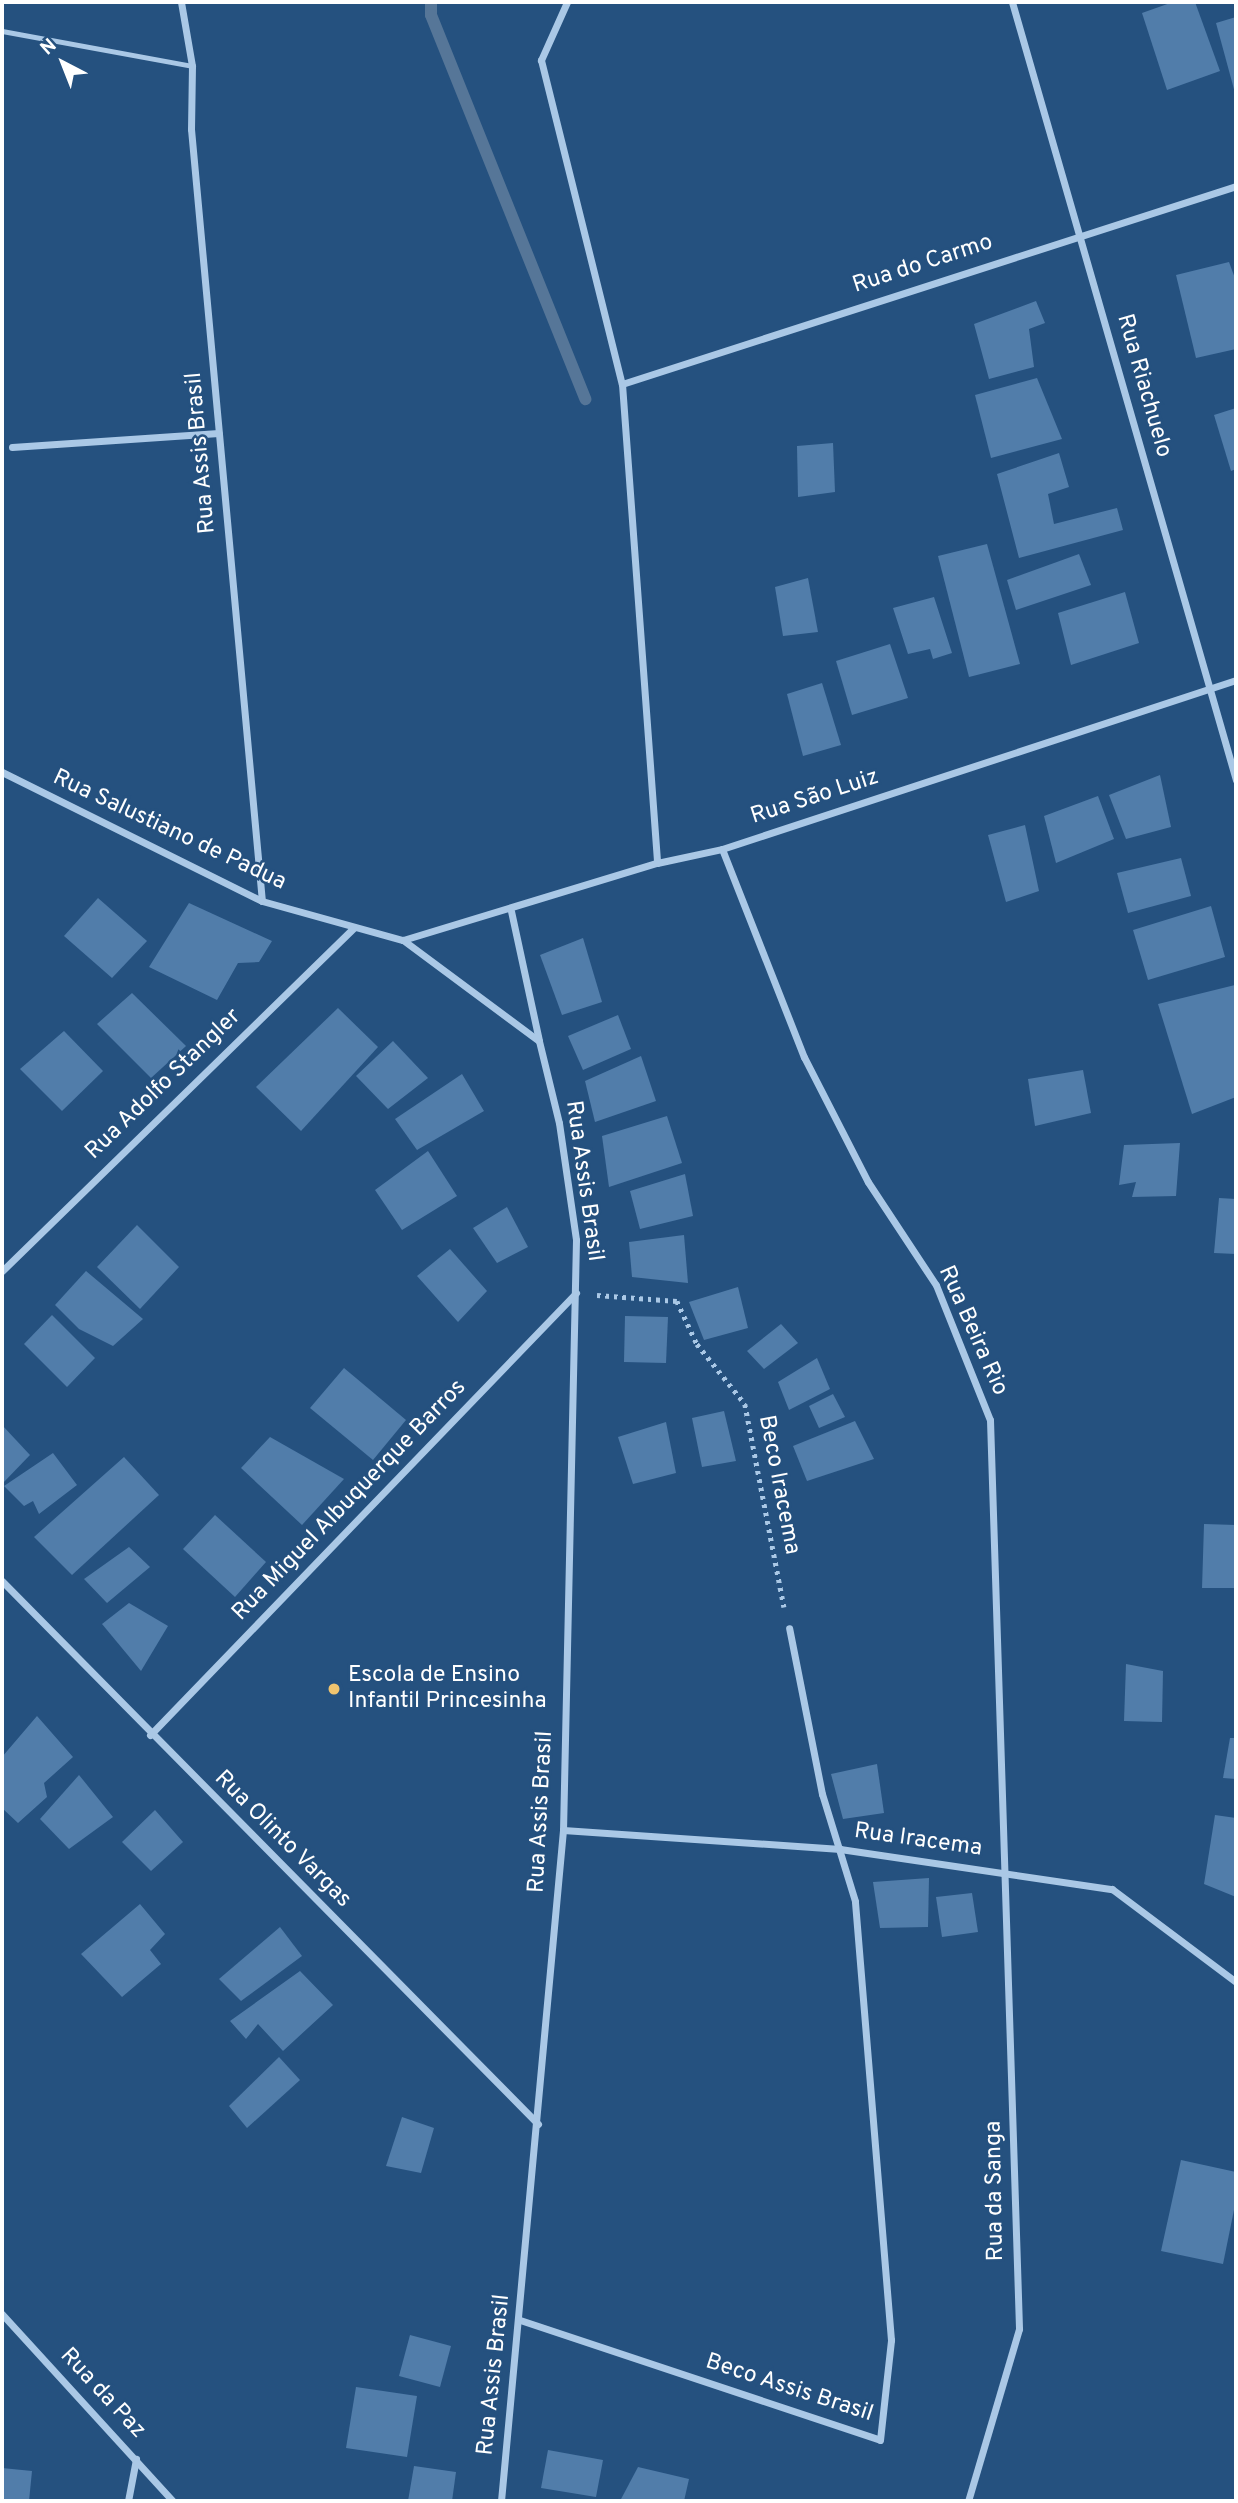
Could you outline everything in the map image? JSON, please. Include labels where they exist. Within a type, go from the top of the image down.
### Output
[{"type":"street","name":"Rua Assis Brasil","points":[[181,2],[192,66],[191,129],[262,901]]},
{"type":"street","points":[[567,2],[541,60],[622,384],[657,863]]},
{"type":"street","name":"Rua Riachuelo","points":[[1012,2],[1236,780]]},
{"type":"street","name":"Rua do Carmo","points":[[622,384],[1080,234],[1236,186]]},
{"type":"street","points":[[12,447],[219,433]]},
{"type":"street","name":"Rua São Luiz","points":[[403,940],[511,911],[657,863],[722,849],[1236,680]]},
{"type":"street","name":"Rua Salustiano de Padua","points":[[2,772],[262,901],[403,940]]},
{"type":"street","name":"Rua Beira Rio","points":[[722,849],[804,1057],[868,1182],[936,1285],[990,1420],[1007,1873]]},
{"type":"street","name":"Rua Assis Brasil","points":[[501,2501],[520,2320],[563,1830],[576,1293],[576,1240],[559,1123],[511,911]]},
{"type":"street","name":"Rua Adolfo Stangler","points":[[2,1271],[354,927]]},
{"type":"street","points":[[403,940],[539,1041]]},
{"type":"street","name":"Rua Miguel Albuquerque Barros","points":[[150,1735],[576,1293]]},
{"type":"street","name":"Rua Olinto Vargas","points":[[2,1581],[150,1735],[538,2124]]},
{"type":"street","points":[[789,1628],[822,1794],[840,1849]]},
{"type":"street","name":"Rua Iracema","points":[[563,1830],[840,1849],[1112,1888],[1236,1982]]},
{"type":"street","name":"Beco Assis Brasil","points":[[520,2320],[880,2440],[891,2340],[855,1901],[840,1849]]},
{"type":"street","name":"Rua da Sanga","points":[[968,2501],[1019,2329],[1007,1873]]},
{"type":"street","name":"Rua da Paz","points":[[2,2314],[173,2501]]},
{"type":"street","points":[[128,2501],[136,2459]]},
{"type":"lane","points":[[2,32],[192,66]]},
{"type":"path","name":"Beco Iracema","points":[[576,1293],[677,1301],[697,1344],[745,1404],[789,1628]]},
{"type":"building","points":[[1173,2],[1195,2],[1220,71],[1167,90],[1142,13]]},
{"type":"building","points":[[1236,17],[1236,93],[1235,93],[1216,23]]},
{"type":"building","points":[[1229,262],[1236,281],[1236,349],[1196,358],[1176,275]]},
{"type":"building","points":[[1036,301],[1045,323],[1029,329],[1034,367],[989,379],[974,324]]},
{"type":"building","points":[[1037,378],[1062,439],[991,458],[975,395]]},
{"type":"building","points":[[1236,408],[1236,469],[1231,471],[1214,415]]},
{"type":"building","points":[[833,443],[835,492],[798,497],[797,446]]},
{"type":"building","points":[[1059,453],[1069,487],[1048,494],[1054,524],[1117,508],[1123,530],[1019,558],[997,474]]},
{"type":"building","points":[[987,544],[1020,664],[969,677],[938,556]]},
{"type":"building","points":[[1079,554],[1091,585],[1016,610],[1007,580]]},
{"type":"building","points":[[808,578],[818,632],[783,636],[775,587]]},
{"type":"building","points":[[1125,592],[1139,643],[1071,665],[1058,613]]},
{"type":"building","points":[[934,597],[952,653],[933,659],[930,649],[908,654],[893,608]]},
{"type":"building","points":[[890,644],[908,698],[852,715],[836,661]]},
{"type":"building","points":[[822,683],[841,745],[803,756],[787,694]]},
{"type":"building","points":[[1160,775],[1171,827],[1126,839],[1109,795]]},
{"type":"building","points":[[1098,796],[1114,839],[1056,863],[1044,816]]},
{"type":"building","points":[[1025,825],[1039,891],[1006,902],[988,835]]},
{"type":"building","points":[[1181,858],[1191,896],[1128,913],[1117,873]]},
{"type":"building","points":[[98,898],[147,941],[112,978],[64,936]]},
{"type":"building","points":[[189,903],[272,941],[259,962],[238,963],[217,1000],[149,967]]},
{"type":"building","points":[[1211,906],[1225,957],[1148,980],[1133,930]]},
{"type":"building","points":[[583,938],[602,1002],[562,1015],[540,955]]},
{"type":"building","points":[[1235,985],[1236,1097],[1192,1114],[1158,1004]]},
{"type":"building","points":[[132,993],[186,1046],[151,1078],[97,1024]]},
{"type":"building","points":[[338,1008],[378,1047],[301,1131],[256,1087]]},
{"type":"building","points":[[618,1015],[631,1049],[583,1070],[568,1036]]},
{"type":"building","points":[[64,1031],[103,1071],[62,1111],[20,1069]]},
{"type":"building","points":[[393,1041],[428,1078],[388,1109],[356,1076]]},
{"type":"building","points":[[641,1056],[656,1101],[595,1122],[585,1081]]},
{"type":"building","points":[[1083,1070],[1091,1113],[1035,1126],[1028,1079]]},
{"type":"building","points":[[462,1074],[484,1111],[417,1150],[395,1119]]},
{"type":"building","points":[[667,1116],[682,1163],[609,1187],[602,1136]]},
{"type":"building","points":[[1180,1143],[1176,1196],[1132,1197],[1136,1182],[1119,1185],[1124,1145]]},
{"type":"building","points":[[428,1151],[457,1196],[402,1230],[375,1190]]},
{"type":"building","points":[[685,1174],[693,1216],[640,1229],[630,1191]]},
{"type":"building","points":[[1219,1198],[1236,1199],[1236,1254],[1214,1253]]},
{"type":"building","points":[[507,1207],[528,1247],[497,1263],[473,1228]]},
{"type":"building","points":[[137,1225],[179,1267],[140,1309],[97,1267]]},
{"type":"building","points":[[684,1235],[688,1283],[632,1277],[629,1242]]},
{"type":"building","points":[[450,1249],[487,1291],[458,1322],[417,1276]]},
{"type":"building","points":[[86,1271],[143,1319],[113,1346],[79,1329],[55,1305]]},
{"type":"building","points":[[738,1287],[748,1328],[704,1340],[689,1302]]},
{"type":"building","points":[[52,1315],[95,1358],[67,1387],[24,1344]]},
{"type":"building","points":[[625,1316],[668,1317],[666,1363],[624,1362]]},
{"type":"building","points":[[781,1324],[798,1343],[764,1369],[747,1351]]},
{"type":"building","points":[[817,1358],[830,1389],[789,1410],[778,1382]]},
{"type":"building","points":[[344,1368],[406,1420],[373,1460],[310,1408]]},
{"type":"building","points":[[833,1394],[845,1417],[819,1428],[809,1406]]},
{"type":"building","points":[[724,1411],[736,1461],[702,1467],[692,1418]]},
{"type":"building","points":[[855,1421],[874,1459],[807,1481],[793,1446]]},
{"type":"building","points":[[666,1422],[676,1473],[633,1484],[618,1437]]},
{"type":"building","points":[[2,1425],[30,1455],[2,1484]]},
{"type":"building","points":[[270,1437],[344,1479],[302,1525],[241,1468]]},
{"type":"building","points":[[53,1453],[77,1485],[39,1514],[33,1501],[24,1506],[4,1486]]},
{"type":"building","points":[[124,1457],[159,1495],[72,1575],[34,1537]]},
{"type":"building","points":[[215,1515],[266,1562],[235,1597],[183,1549]]},
{"type":"building","points":[[1204,1524],[1236,1525],[1236,1588],[1202,1588]]},
{"type":"building","points":[[129,1547],[150,1567],[107,1603],[84,1579]]},
{"type":"building","points":[[129,1603],[168,1626],[141,1671],[102,1624]]},
{"type":"building","points":[[1126,1664],[1163,1671],[1162,1722],[1124,1721]]},
{"type":"building","points":[[37,1716],[73,1757],[44,1783],[47,1797],[18,1823],[2,1808],[2,1757]]},
{"type":"building","points":[[1230,1738],[1236,1738],[1236,1779],[1223,1778]]},
{"type":"building","points":[[877,1764],[884,1813],[843,1819],[831,1774]]},
{"type":"building","points":[[79,1775],[113,1817],[69,1849],[40,1819]]},
{"type":"building","points":[[155,1810],[183,1842],[151,1871],[122,1842]]},
{"type":"building","points":[[1215,1815],[1236,1818],[1236,1897],[1204,1884]]},
{"type":"building","points":[[929,1878],[928,1927],[880,1928],[873,1882]]},
{"type":"building","points":[[972,1893],[978,1932],[942,1937],[936,1897]]},
{"type":"building","points":[[140,1904],[165,1934],[150,1950],[161,1964],[122,1997],[81,1954]]},
{"type":"building","points":[[280,1927],[302,1956],[241,2001],[219,1979]]},
{"type":"building","points":[[300,1971],[333,2005],[283,2051],[258,2024],[246,2039],[230,2021]]},
{"type":"building","points":[[279,2057],[300,2080],[247,2128],[229,2106]]},
{"type":"building","points":[[402,2117],[434,2128],[421,2173],[386,2166]]},
{"type":"building","points":[[1181,2160],[1236,2172],[1236,2200],[1223,2264],[1161,2251]]},
{"type":"building","points":[[410,2335],[451,2346],[440,2387],[399,2376]]},
{"type":"building","points":[[356,2387],[417,2396],[407,2457],[346,2448]]},
{"type":"building","points":[[548,2450],[603,2460],[596,2497],[541,2488]]},
{"type":"building","points":[[414,2466],[456,2472],[452,2501],[408,2501]]},
{"type":"building","points":[[638,2467],[689,2479],[684,2501],[620,2501]]},
{"type":"building","points":[[2,2468],[32,2471],[29,2501],[2,2501]]},
{"type":"waterway","points":[[431,2],[431,15],[585,399]]},
{"type":"place","name":"Escola de Ensino Infantil Princesinha","points":[[334,1689]]}]
